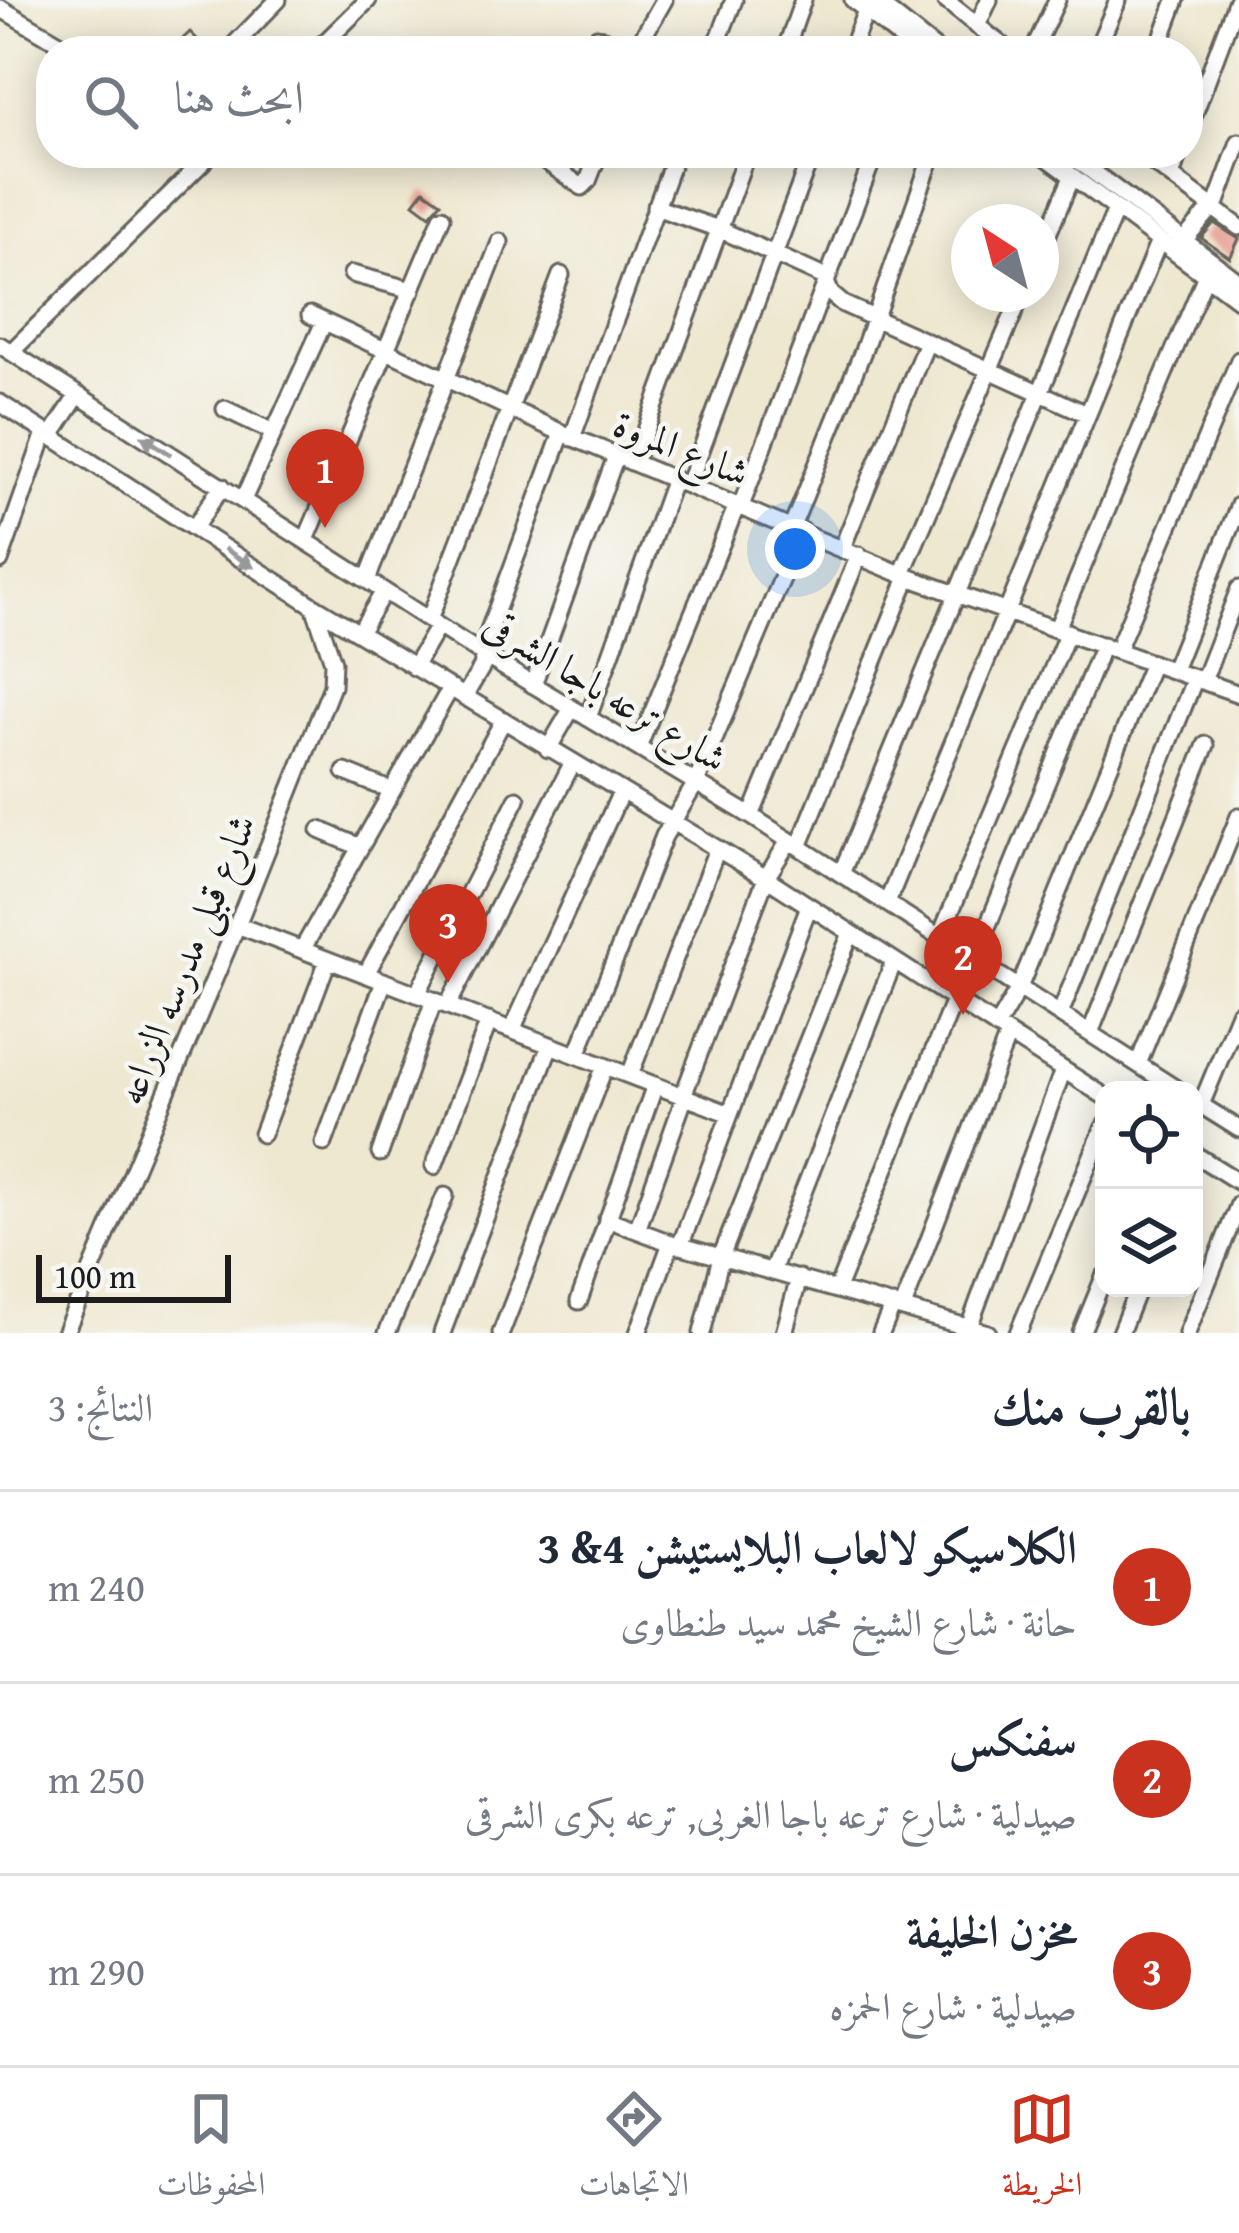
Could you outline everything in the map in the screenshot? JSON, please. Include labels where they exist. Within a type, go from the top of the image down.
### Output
[{"type":"street","points":[[243,36],[278,0]]},
{"type":"street","points":[[331,36],[368,0]]},
{"type":"street","points":[[645,36],[664,0]]},
{"type":"street","points":[[720,36],[734,0]]},
{"type":"street","points":[[790,36],[803,0]]},
{"type":"street","points":[[945,0],[990,36]]},
{"type":"street","points":[[977,26],[989,0]]},
{"type":"street","points":[[1041,36],[1057,0]]},
{"type":"street","points":[[1102,36],[1118,0]]},
{"type":"street","points":[[1162,36],[1176,0]]},
{"type":"street","points":[[1203,90],[1237,0]]},
{"type":"street","points":[[866,3],[900,36]]},
{"type":"street","points":[[855,36],[866,3]]},
{"type":"street","points":[[866,3],[916,36]]},
{"type":"street","points":[[0,8],[48,36]]},
{"type":"street","points":[[1184,240],[1212,207],[1239,142]]},
{"type":"street","points":[[5,348],[196,168]]},
{"type":"street","points":[[555,168],[582,187],[592,168]]},
{"type":"street","points":[[302,950],[392,791],[457,693],[483,665],[482,654],[670,168]]},
{"type":"street","points":[[634,463],[742,168]]},
{"type":"street","points":[[588,718],[806,168]]},
{"type":"street","points":[[638,748],[739,506],[869,168]]},
{"type":"street","points":[[577,1055],[664,836],[696,783],[797,529],[928,168]]},
{"type":"street","points":[[1060,168],[1239,300]]},
{"type":"street","points":[[1088,168],[1184,240],[1236,272]]},
{"type":"street","points":[[1160,168],[1239,227]]},
{"type":"street","points":[[1171,176],[1174,168]]},
{"type":"street","points":[[1059,208],[1072,178]]},
{"type":"street","points":[[655,207],[774,254],[827,281],[836,301],[1087,414]]},
{"type":"street","points":[[841,874],[1116,209]]},
{"type":"street","points":[[306,540],[442,217]]},
{"type":"street","points":[[886,903],[1159,241]]},
{"type":"street","points":[[367,580],[500,242]]},
{"type":"street","points":[[352,274],[412,290]]},
{"type":"street","points":[[414,667],[561,274]]},
{"type":"street","points":[[940,937],[1206,275]]},
{"type":"street","points":[[637,1230],[766,878],[794,844],[1014,312]]},
{"type":"street","name":"شارع المروة","points":[[274,432],[317,319],[567,436],[905,575],[1239,694]]},
{"type":"street","points":[[842,548],[927,342]]},
{"type":"street","name":"شارع ترعه باجا الشرقى","points":[[5,348],[482,654],[751,816],[1164,1081]]},
{"type":"street","points":[[974,959],[1239,360]]},
{"type":"street","points":[[0,561],[48,434],[79,395]]},
{"type":"street","points":[[2,409],[314,606],[766,878],[1095,1090]]},
{"type":"street","points":[[225,409],[274,432],[242,500]]},
{"type":"street","points":[[533,685],[616,456]]},
{"type":"street","points":[[194,528],[222,486]]},
{"type":"street","points":[[1173,670],[1239,505]]},
{"type":"street","points":[[751,816],[859,555]]},
{"type":"street","points":[[1060,1014],[1239,589]]},
{"type":"street","points":[[358,633],[384,591]]},
{"type":"street","name":"شارع قبلى مدرسه الزراعه","points":[[65,1333],[332,686],[333,662],[314,606]]},
{"type":"street","points":[[881,1333],[898,1306],[1002,1030],[1152,663]]},
{"type":"street","points":[[548,749],[572,708]]},
{"type":"street","points":[[366,974],[503,722]]},
{"type":"street","points":[[1090,1033],[1206,745]]},
{"type":"street","points":[[433,1000],[572,764]]},
{"type":"street","points":[[345,772],[392,791]]},
{"type":"street","points":[[512,1030],[621,792]]},
{"type":"street","points":[[380,1153],[433,1000],[517,799]]},
{"type":"street","points":[[1138,1064],[1239,816]]},
{"type":"street","points":[[320,830],[360,847]]},
{"type":"street","points":[[630,1075],[717,849]]},
{"type":"street","points":[[638,1333],[730,1114],[809,906]]},
{"type":"street","points":[[237,925],[730,1114]]},
{"type":"street","points":[[703,1333],[721,1257],[851,933]]},
{"type":"street","points":[[262,1134],[328,960]]},
{"type":"street","points":[[772,1270],[894,961]]},
{"type":"street","points":[[324,1143],[384,981]]},
{"type":"street","points":[[837,1288],[954,1000]]},
{"type":"street","points":[[1203,1089],[1239,1012]]},
{"type":"street","points":[[434,1166],[489,1021]]},
{"type":"street","points":[[442,1333],[550,1045]]},
{"type":"street","points":[[501,1333],[605,1066]]},
{"type":"street","points":[[608,1219],[675,1244],[977,1330],[1063,1070]]},
{"type":"street","points":[[579,1300],[655,1085]]},
{"type":"street","points":[[1203,1106],[1239,1129]]},
{"type":"street","points":[[1018,1333],[1095,1149]]},
{"type":"street","points":[[1203,1160],[1239,1182]]},
{"type":"street","points":[[387,1333],[445,1196]]},
{"type":"street","points":[[1187,1333],[1239,1204]]},
{"type":"street","points":[[784,1333],[799,1278]]},
{"type":"street","points":[[1082,1333],[1096,1297]]},
{"type":"street","points":[[1120,1333],[1134,1297]]},
{"type":"building","points":[[424,190],[441,202],[430,215],[414,203]]},
{"type":"building","points":[[1214,223],[1239,239],[1230,258],[1201,238]]},
{"type":"place","name":"الكلاسيكو لالعاب البلايستيشن 4& 3","points":[[325,528]]},
{"type":"place","name":"مخزن الخليفة","points":[[448,983]]},
{"type":"place","name":"سفنكس","points":[[963,1015]]}]
